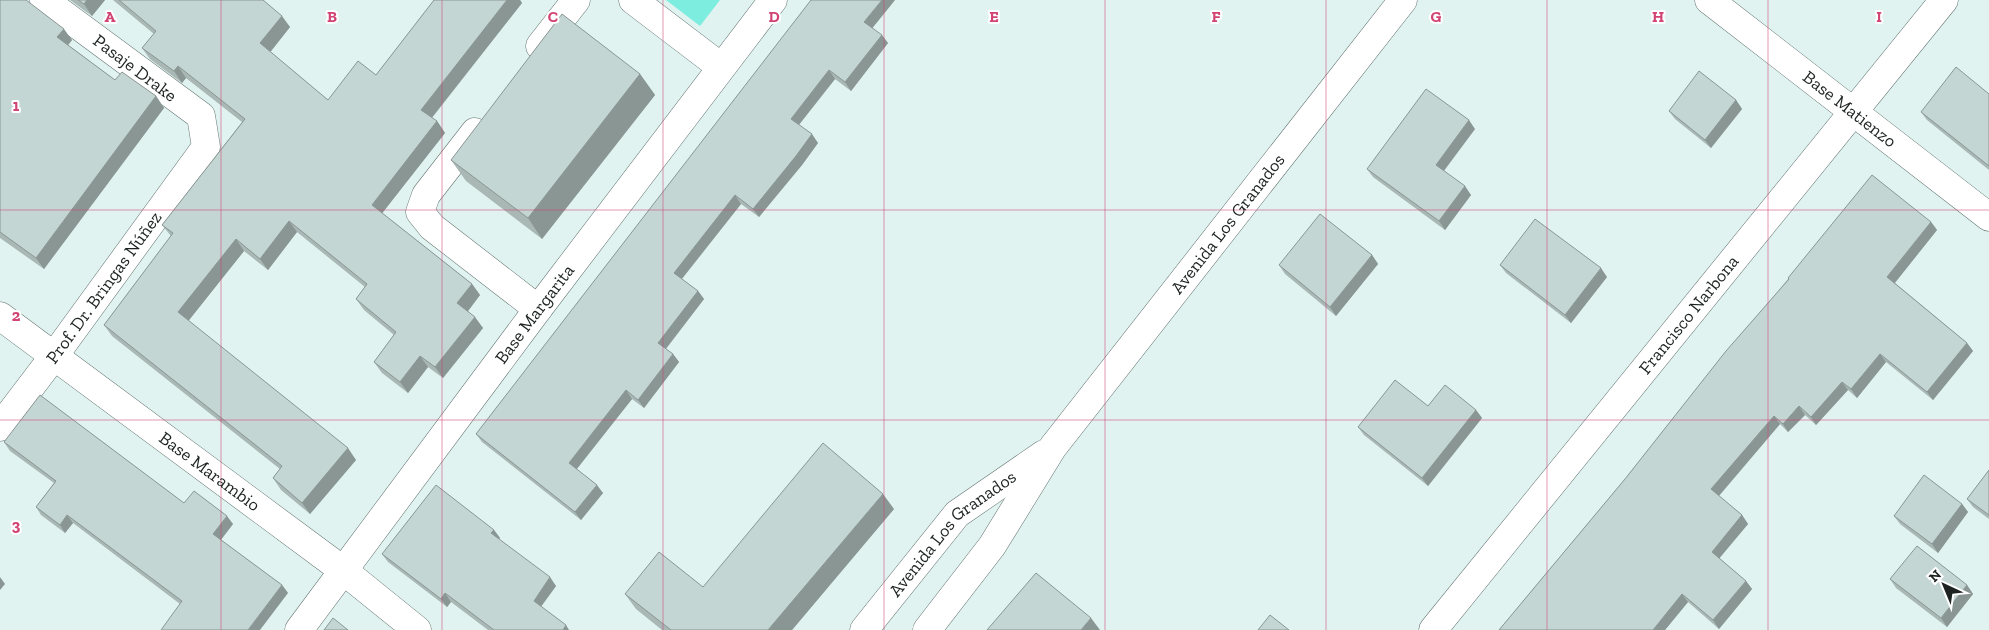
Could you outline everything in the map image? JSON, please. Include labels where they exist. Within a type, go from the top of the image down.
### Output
[{"type":"street","name":"Pasaje Drake","points":[[44,0],[201,116],[206,147]]},
{"type":"street","points":[[528,62],[576,0]]},
{"type":"street","points":[[633,0],[721,67]]},
{"type":"street","name":"Base Margarita","points":[[299,630],[538,309],[774,0]]},
{"type":"street","name":"Avenida Los Granados","points":[[927,630],[992,546],[1053,447],[1403,0]]},
{"type":"street","name":"Base Matienzo","points":[[1709,0],[1989,217]]},
{"type":"street","name":"Francisco Narbona","points":[[1433,630],[1944,0]]},
{"type":"street","points":[[492,109],[426,195],[420,212],[432,228],[538,309]]},
{"type":"street","name":"Prof. Dr. Bringas Núñez","points":[[0,427],[206,147]]},
{"type":"street","name":"Base Marambio","points":[[0,316],[344,571],[416,630]]},
{"type":"street","name":"Avenida Los Granados","points":[[864,630],[957,514],[1053,447]]},
{"type":"green space","points":[[666,0],[720,0],[700,26]]},
{"type":"building","points":[[0,0],[26,0],[64,29],[57,37],[115,80],[122,72],[156,96],[36,258],[0,232]]},
{"type":"building","points":[[78,0],[87,0],[84,4]]},
{"type":"building","points":[[119,0],[263,0],[282,16],[260,43],[328,100],[358,61],[376,75],[434,0],[507,0],[421,110],[437,121],[372,205],[472,284],[457,303],[475,317],[435,367],[420,356],[400,382],[374,362],[396,332],[356,299],[367,284],[289,221],[260,259],[236,239],[178,312],[348,448],[302,503],[273,478],[282,466],[104,325],[173,233],[162,225],[245,119],[178,66],[174,71],[142,48],[156,31]]},
{"type":"building","points":[[811,0],[882,0],[864,22],[882,35],[845,82],[829,70],[791,119],[812,134],[753,209],[735,195],[674,273],[698,291],[658,343],[673,354],[638,400],[626,390],[569,463],[597,485],[575,512],[476,434]]},
{"type":"building","points":[[562,14],[640,74],[528,218],[451,160]]},
{"type":"building","points":[[1956,67],[1989,94],[1989,166],[1921,112]]},
{"type":"building","points":[[1699,71],[1736,100],[1705,140],[1669,111]]},
{"type":"building","points":[[1426,89],[1469,120],[1436,165],[1465,186],[1439,221],[1367,169]]},
{"type":"building","points":[[1872,175],[1931,222],[1887,277],[1967,343],[1927,392],[1880,354],[1851,389],[1842,382],[1811,417],[1799,406],[1783,424],[1774,416],[1711,489],[1742,515],[1712,552],[1746,581],[1713,620],[1682,594],[1653,630],[1499,630],[1625,479],[1726,351],[1789,279]]},
{"type":"building","points":[[1320,214],[1372,255],[1330,307],[1279,265]]},
{"type":"building","points":[[1535,219],[1601,268],[1565,315],[1500,265]]},
{"type":"building","points":[[1395,380],[1428,406],[1445,385],[1476,410],[1422,478],[1358,427]]},
{"type":"building","points":[[40,395],[184,503],[194,491],[227,516],[213,534],[282,585],[248,630],[161,630],[182,601],[67,515],[60,525],[36,507],[56,481],[4,442]]},
{"type":"building","points":[[823,443],[883,494],[768,630],[671,630],[625,594],[659,552],[703,587]]},
{"type":"building","points":[[1989,470],[1989,515],[1967,499]]},
{"type":"building","points":[[1924,475],[1962,504],[1932,544],[1894,516]]},
{"type":"building","points":[[436,485],[494,530],[491,533],[550,577],[534,601],[566,625],[563,630],[494,630],[445,593],[441,599],[382,554]]},
{"type":"building","points":[[1917,546],[1967,585],[1941,618],[1890,579]]},
{"type":"building","points":[[1036,573],[1091,618],[1081,630],[987,630]]},
{"type":"building","points":[[1270,615],[1289,630],[1258,630]]},
{"type":"building","points":[[333,618],[348,630],[324,630]]}]
